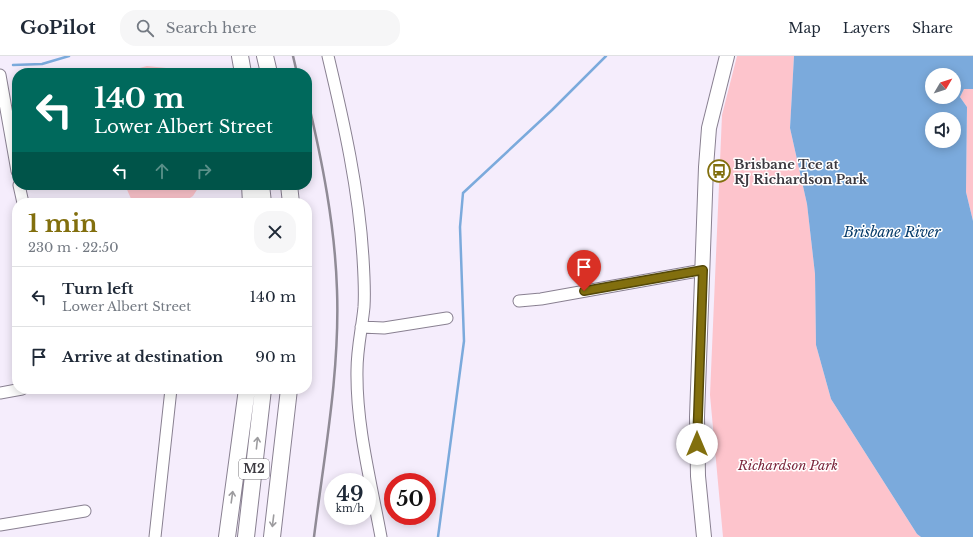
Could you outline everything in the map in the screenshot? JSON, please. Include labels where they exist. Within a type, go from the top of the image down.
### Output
[{"type":"highway","points":[[237,68],[240,56]]},
{"type":"highway","points":[[240,56],[242,68]]},
{"type":"highway","points":[[265,56],[268,68]]},
{"type":"highway","points":[[227,537],[246,394]]},
{"type":"highway","name":"M2","points":[[246,537],[262,394]]},
{"type":"highway","name":"M2","points":[[272,537],[288,394]]},
{"type":"main road","points":[[704,537],[697,444],[707,147],[713,111],[727,56]]},
{"type":"street","points":[[328,56],[346,133],[358,208],[364,280],[357,370],[358,394],[363,437],[381,537]]},
{"type":"street","points":[[0,75],[12,143]]},
{"type":"street","points":[[519,301],[703,270]]},
{"type":"street","points":[[361,327],[384,328],[447,318]]},
{"type":"street","points":[[0,393],[12,391]]},
{"type":"street","points":[[155,537],[170,394]]},
{"type":"street","points":[[0,525],[85,511]]},
{"type":"green space","name":"Richardson Park","points":[[737,56],[794,56],[790,128],[807,204],[815,274],[816,345],[831,399],[917,534],[921,537],[723,537],[710,395],[722,115]]},
{"type":"green space","points":[[147,66],[166,68],[140,68]]},
{"type":"green space","points":[[964,89],[973,89],[973,221],[966,192],[967,107],[961,98]]},
{"type":"green space","points":[[127,190],[197,190],[190,198],[131,198]]},
{"type":"water","name":"Brisbane River","points":[[794,56],[973,56],[973,89],[964,89],[961,95],[961,68],[925,68],[925,104],[961,104],[961,98],[967,107],[966,192],[973,221],[973,537],[921,537],[917,534],[831,399],[816,345],[815,274],[807,204],[790,128]]},
{"type":"waterway","points":[[13,65],[42,64],[69,56]]},
{"type":"waterway","points":[[438,537],[464,341],[460,227],[463,193],[552,110],[606,56]]},
{"type":"railway","points":[[293,56],[296,68]]},
{"type":"railway","points":[[312,119],[331,217],[337,290],[334,383],[314,537]]},
{"type":"place","name":"Brisbane Tce at RJ Richardson Park","points":[[719,171]]},
{"type":"route","points":[[584,291],[703,270],[698,378],[697,444]]}]
